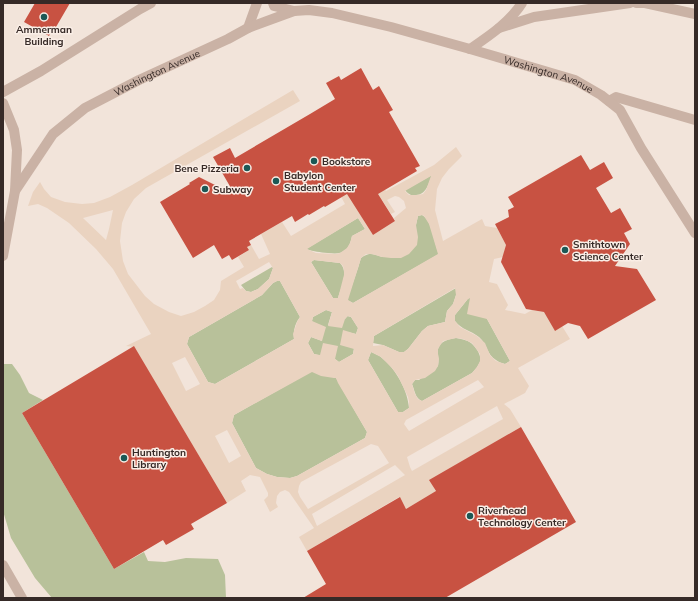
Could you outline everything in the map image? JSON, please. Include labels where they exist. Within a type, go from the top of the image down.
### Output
[{"type":"street","points":[[3,92],[41,71],[151,3]]},
{"type":"street","points":[[248,28],[257,3]]},
{"type":"street","points":[[273,3],[274,6],[294,11]]},
{"type":"street","name":"Washington Avenue","points":[[320,3],[332,13]]},
{"type":"street","points":[[470,49],[499,28],[522,3]]},
{"type":"street","points":[[499,28],[534,17],[630,3]]},
{"type":"street","points":[[636,3],[645,3],[695,14]]},
{"type":"street","name":"Washington Avenue","points":[[15,190],[53,134],[85,108],[139,80],[228,39],[248,28],[294,11],[309,10],[332,13],[391,27],[470,49],[575,80],[601,95],[620,110],[641,148],[695,233]]},
{"type":"street","points":[[609,101],[616,97],[695,120]]},
{"type":"street","name":"Washington Avenue","points":[[3,103],[14,130],[17,150],[15,190],[3,256]]},
{"type":"street","points":[[3,566],[22,598]]},
{"type":"green space","points":[[432,175],[427,188],[422,193],[413,195],[408,194],[405,190]]},
{"type":"green space","points":[[422,215],[428,222],[439,254],[353,303],[347,300],[361,258],[371,254],[382,257],[416,229],[418,216]]},
{"type":"green space","points":[[358,218],[365,229],[352,236],[349,245],[344,251],[333,253],[317,252],[306,249]]},
{"type":"green space","points":[[314,260],[340,263],[343,267],[344,280],[338,298],[333,298],[311,262]]},
{"type":"green space","points":[[272,267],[273,268],[269,279],[258,289],[251,292],[246,291],[241,285]]},
{"type":"green space","points":[[280,281],[300,317],[295,327],[294,339],[215,384],[208,382],[187,344],[189,337],[262,295],[273,283]]},
{"type":"green space","points":[[465,282],[510,361],[505,364],[493,358],[479,337],[460,326],[455,321],[455,315],[467,300]]},
{"type":"green space","points":[[456,288],[456,295],[453,304],[447,311],[445,322],[428,326],[404,352],[399,352],[383,345],[373,343],[374,336]]},
{"type":"green space","points":[[326,310],[332,312],[328,325],[345,319],[347,316],[351,317],[358,328],[356,334],[343,331],[354,348],[353,354],[339,362],[335,359],[314,354],[308,343],[311,337],[322,341],[312,321],[313,317]]},
{"type":"green space","points":[[456,338],[468,341],[477,349],[480,362],[472,373],[422,401],[420,400],[412,384],[415,380],[419,380],[438,366],[439,346],[447,340]]},
{"type":"green space","points":[[371,352],[380,356],[392,368],[404,388],[409,408],[403,412],[398,412],[368,360]]},
{"type":"green space","points":[[3,364],[12,364],[20,375],[29,393],[43,400],[22,413],[114,569],[144,552],[148,561],[165,562],[186,558],[218,559],[225,575],[226,598],[52,598],[35,578],[11,538],[3,511]]},
{"type":"green space","points":[[312,371],[336,378],[367,432],[365,438],[297,476],[290,478],[277,477],[267,474],[256,468],[232,423],[234,415]]},
{"type":"shaded area","points":[[293,90],[300,101],[146,188],[134,199],[126,212],[122,223],[120,241],[123,261],[128,274],[145,296],[154,304],[169,312],[181,316],[194,312],[214,300],[220,290],[221,281],[244,267],[238,257],[249,250],[247,247],[251,245],[259,259],[270,254],[261,234],[282,222],[291,236],[345,204],[339,193],[377,178],[386,191],[434,165],[456,147],[462,156],[442,178],[437,189],[435,210],[443,241],[482,219],[485,226],[497,228],[506,245],[503,257],[494,259],[489,282],[497,284],[508,305],[505,310],[525,314],[532,310],[549,313],[550,322],[555,330],[562,326],[570,339],[518,368],[529,386],[525,393],[504,404],[510,409],[521,427],[430,480],[436,492],[406,509],[399,497],[307,551],[299,537],[314,528],[289,492],[285,490],[280,492],[277,496],[276,503],[278,507],[270,512],[264,500],[268,496],[268,493],[260,477],[250,475],[241,481],[246,491],[227,503],[134,347],[126,346],[151,334],[113,269],[96,249],[69,223],[47,208],[38,204],[28,206],[33,192],[40,182],[51,197],[65,202],[82,204],[94,203],[110,197]],"holes":[[[431,176],[426,190],[423,194],[409,195],[405,191]],[[395,196],[399,197],[404,201],[406,208],[394,218],[395,221],[373,235],[360,214],[382,200],[391,214],[395,212],[387,200]],[[113,210],[106,240],[83,218]],[[422,215],[429,224],[438,254],[353,303],[348,300],[361,258],[366,254],[401,258],[409,254],[417,245],[418,237],[416,225],[418,216]],[[358,218],[365,229],[352,236],[347,248],[336,254],[316,253],[307,249]],[[314,260],[340,263],[343,266],[344,275],[338,298],[333,298],[311,262]],[[269,262],[273,268],[269,279],[258,289],[251,292],[246,291],[243,288],[240,289],[236,281]],[[277,281],[280,281],[300,317],[293,334],[294,339],[215,384],[208,382],[187,344],[189,337],[262,295],[273,283]],[[455,288],[456,295],[453,304],[447,311],[445,322],[428,326],[422,331],[408,349],[404,352],[399,352],[383,345],[373,346],[374,336]],[[470,298],[467,314],[487,319],[510,361],[505,364],[496,361],[490,355],[485,343],[477,336],[460,327],[455,321],[455,315]],[[326,310],[332,312],[328,326],[342,328],[345,319],[348,316],[351,317],[358,328],[356,334],[343,330],[340,345],[354,349],[353,354],[339,362],[335,359],[338,346],[323,343],[320,355],[314,354],[308,343],[311,337],[322,341],[326,327],[312,321],[313,317]],[[456,338],[463,339],[472,343],[480,354],[480,361],[472,373],[422,401],[418,399],[415,394],[412,384],[415,380],[425,378],[435,371],[438,366],[439,359],[438,349],[443,341]],[[371,352],[381,357],[398,376],[409,402],[409,408],[403,412],[398,412],[368,360]],[[185,357],[200,384],[186,391],[172,363]],[[312,372],[321,376],[336,378],[367,432],[365,438],[297,476],[290,478],[277,477],[256,468],[232,423],[234,415]],[[478,380],[484,387],[409,431],[404,424],[406,420]],[[497,406],[503,419],[412,471],[407,457]],[[227,430],[241,456],[229,463],[215,436]],[[371,444],[378,446],[389,463],[308,509],[298,492],[301,482]],[[395,465],[405,475],[317,526],[312,514]]]},
{"type":"building","name":"Ammerman Building","points":[[35,3],[70,3],[49,36],[24,22]]},
{"type":"building","name":"Babylon Student Center","points":[[361,68],[373,90],[379,86],[393,110],[389,112],[420,166],[415,168],[417,171],[378,194],[395,221],[373,235],[347,194],[295,222],[292,216],[249,241],[251,245],[247,247],[249,250],[232,260],[229,255],[222,259],[214,245],[193,258],[160,202],[199,177],[235,195],[213,157],[230,148],[235,158],[335,99],[326,83],[339,76],[341,80]]},
{"type":"building","name":"Smithtown Science Center","points":[[581,155],[590,170],[604,162],[613,178],[596,188],[611,213],[620,208],[632,229],[624,233],[630,244],[615,266],[637,269],[656,300],[588,339],[580,326],[568,323],[555,331],[544,312],[526,309],[501,262],[506,245],[495,224],[509,217],[508,210],[514,207],[508,197]]},
{"type":"building","name":"Huntington Library","points":[[134,346],[227,503],[191,524],[194,529],[166,545],[163,540],[114,569],[22,413]]},
{"type":"building","name":"Riverhead Technology Center","points":[[521,427],[576,522],[445,598],[303,598],[326,584],[307,551],[400,497],[406,509],[436,491],[429,480]]},
{"type":"place","name":"Ammerman Building","points":[[44,17]]},
{"type":"place","name":"Bookstore","points":[[314,161]]},
{"type":"place","name":"Bene Pizzeria","points":[[247,168]]},
{"type":"place","name":"Babylon Student Center","points":[[276,181]]},
{"type":"place","name":"Subway","points":[[205,189]]},
{"type":"place","name":"Smithtown Science Center","points":[[565,250]]},
{"type":"place","name":"Huntington Library","points":[[124,458]]},
{"type":"place","name":"Riverhead Technology Center","points":[[470,516]]}]
